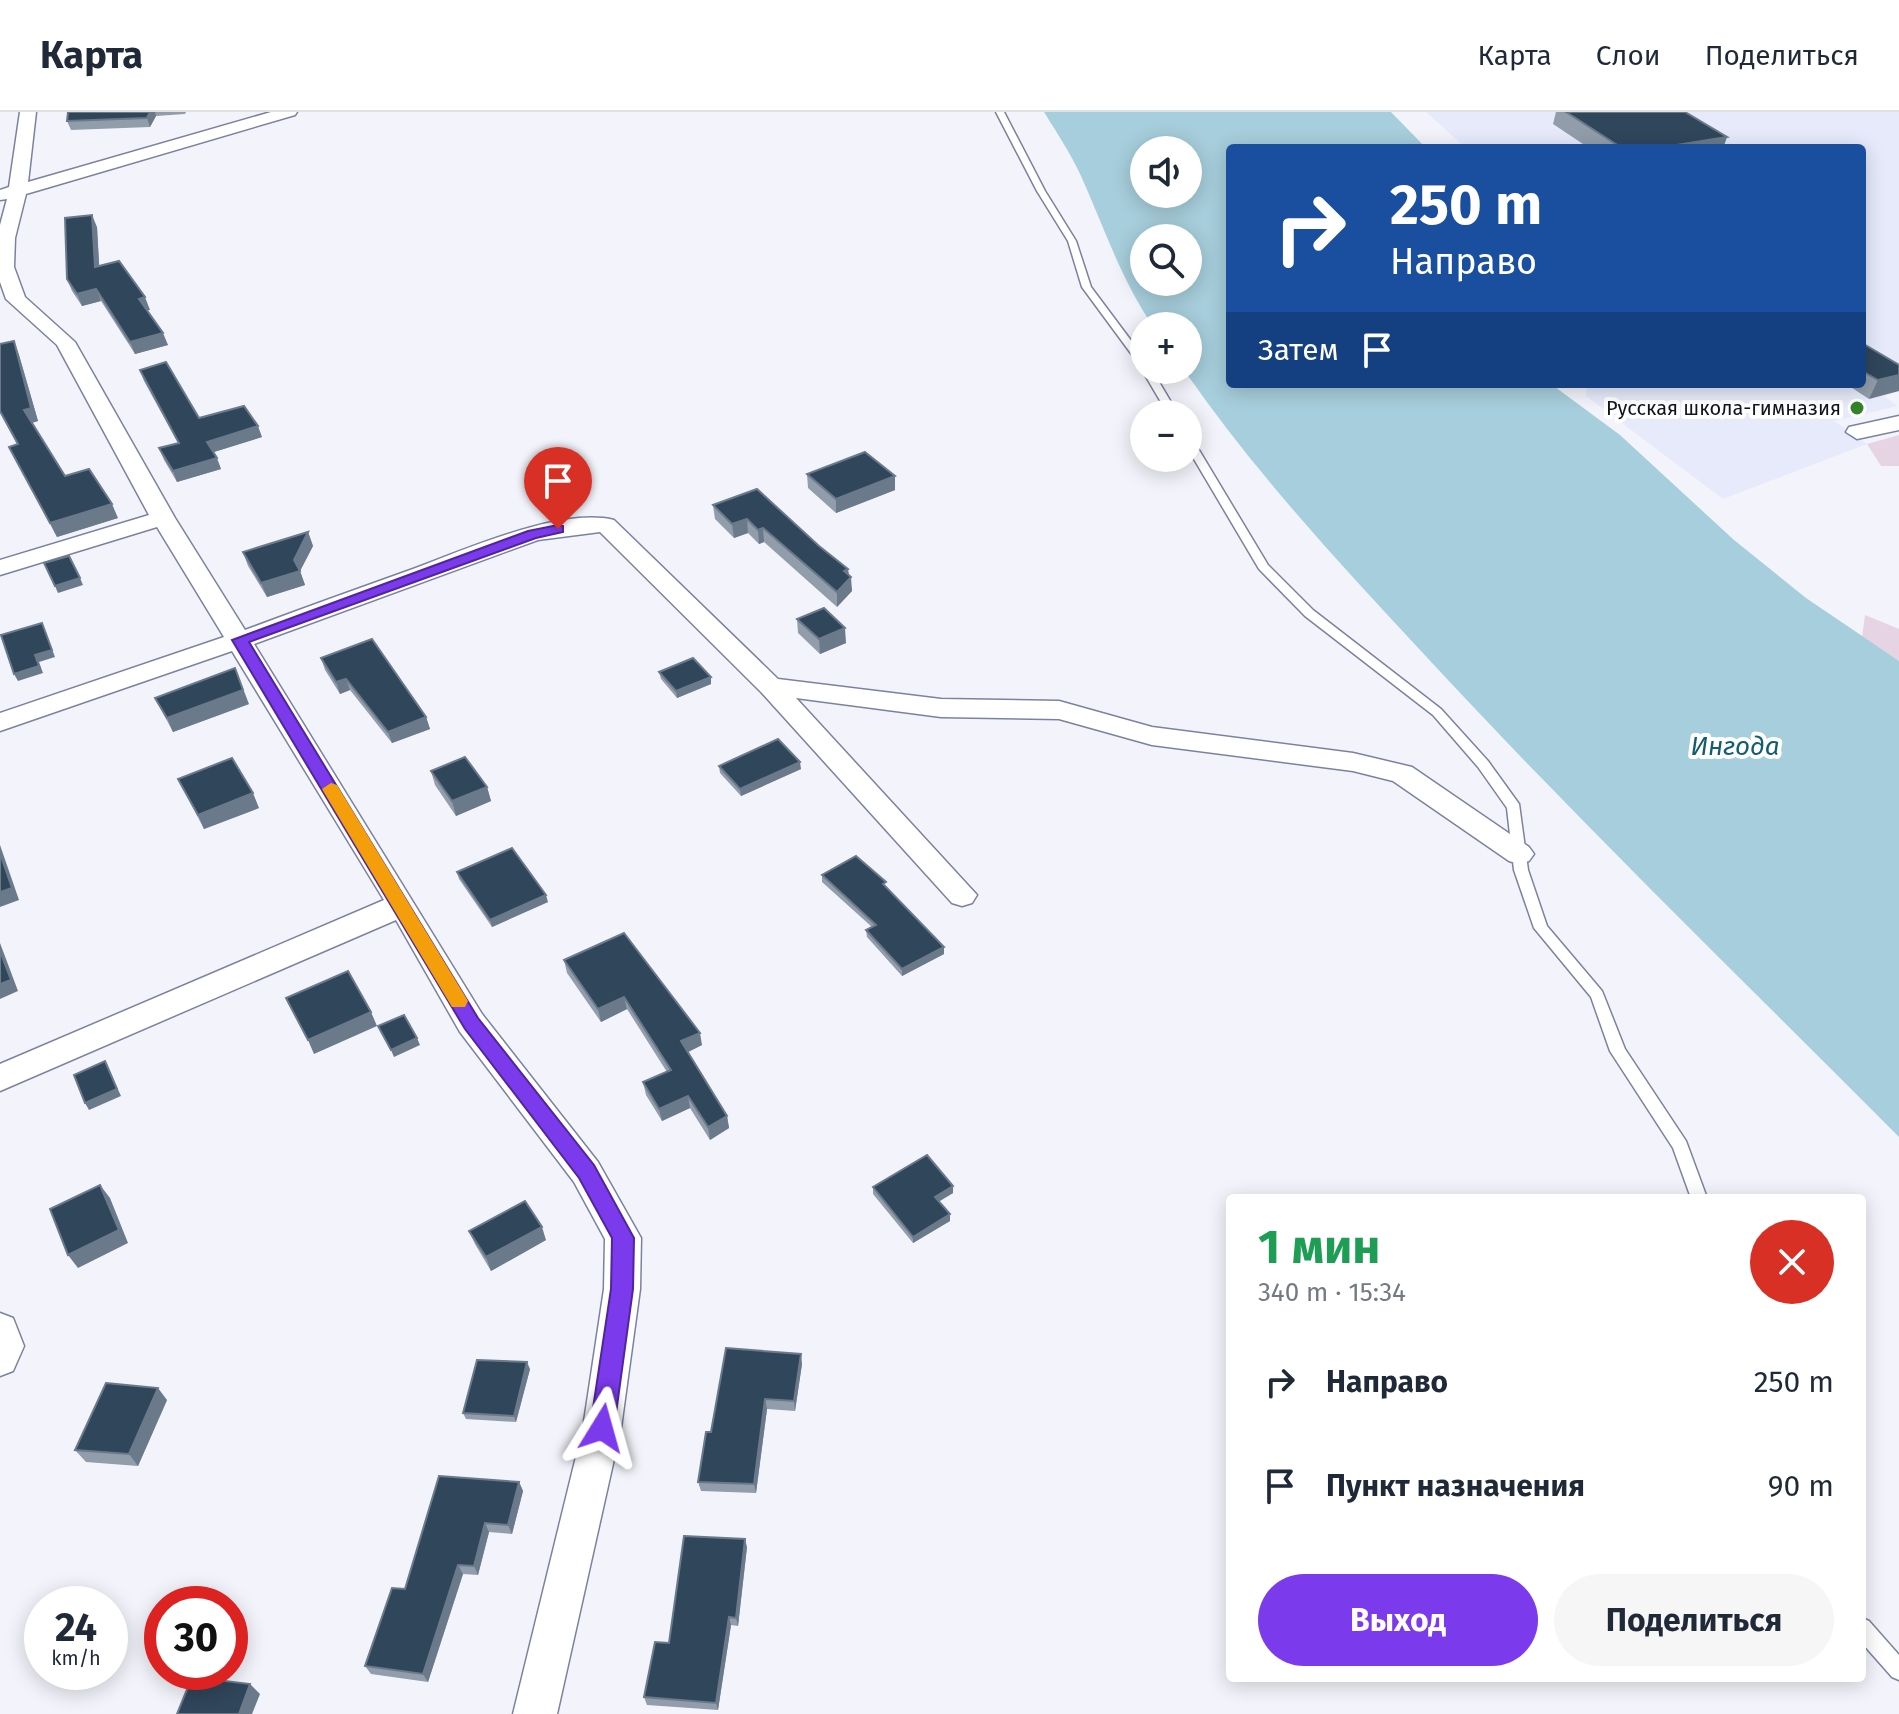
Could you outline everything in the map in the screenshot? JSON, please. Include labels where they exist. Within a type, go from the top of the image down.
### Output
[{"type":"street","points":[[28,112],[9,192],[4,267],[8,299],[65,342],[163,518],[402,905],[471,1023],[586,1172],[623,1238],[622,1289],[602,1428],[535,1714]]},
{"type":"street","points":[[9,192],[289,112]]},
{"type":"street","points":[[1857,432],[1899,423]]},
{"type":"street","points":[[0,568],[163,518]]},
{"type":"street","points":[[0,722],[240,640],[533,534],[584,525],[606,525],[770,686],[962,895]]},
{"type":"street","points":[[770,686],[941,708],[1059,710],[1152,736],[1353,762],[1402,774],[1519,854]]},
{"type":"street","points":[[0,1078],[402,905]]},
{"type":"street","points":[[0,1330],[5,1346],[0,1359]]},
{"type":"lane","points":[[1000,112],[1041,191],[1072,241],[1087,287],[1130,346]]},
{"type":"lane","points":[[1202,464],[1263,567],[1309,613],[1437,712],[1483,764],[1514,807],[1521,870],[1541,928],[1597,995],[1618,1051],[1680,1146],[1698,1194]]},
{"type":"lane","points":[[1866,1633],[1899,1670]]},
{"type":"shaded area","points":[[1426,112],[1899,112],[1899,391],[1884,396],[1898,406],[1834,421],[1867,444],[1723,499],[1586,396],[1587,388],[1866,388],[1866,144],[1462,144]]},
{"type":"shaded area","points":[[1899,435],[1899,466],[1881,466],[1867,444]]},
{"type":"shaded area","points":[[1865,615],[1899,629],[1899,661],[1862,637]]},
{"type":"water","name":"Ингода","points":[[1044,112],[1391,112],[1422,144],[1226,144],[1226,388],[1556,388],[1620,435],[1734,540],[1806,598],[1899,661],[1899,1137],[1538,775],[1358,583],[1239,444],[1194,384],[1202,384],[1202,312],[1144,312],[1135,296],[1202,296],[1202,224],[1130,224],[1130,286],[1077,168]]},
{"type":"building","points":[[68,112],[150,112],[147,118],[67,121]]},
{"type":"building","points":[[1566,112],[1685,112],[1727,137],[1683,144],[1616,144]]},
{"type":"building","points":[[92,215],[95,267],[119,261],[145,297],[139,299],[163,333],[130,342],[96,289],[77,294],[67,279],[65,218]]},
{"type":"building","points":[[14,341],[31,408],[24,410],[65,476],[89,469],[112,504],[50,523],[9,447],[18,444],[0,411],[0,344]]},
{"type":"building","points":[[1866,345],[1899,365],[1899,375],[1878,380],[1866,373]]},
{"type":"building","points":[[166,362],[199,418],[244,406],[258,426],[207,442],[217,458],[173,471],[159,448],[179,443],[140,370]]},
{"type":"building","points":[[865,452],[895,476],[836,499],[807,474]]},
{"type":"building","points":[[757,489],[848,569],[844,571],[851,577],[837,592],[763,528],[758,530],[747,519],[732,524],[713,505]]},
{"type":"building","points":[[308,532],[294,560],[300,571],[261,583],[243,552]]},
{"type":"building","points":[[69,556],[80,578],[55,586],[44,563]]},
{"type":"building","points":[[824,608],[845,628],[819,639],[797,619]]},
{"type":"building","points":[[42,623],[52,650],[35,655],[39,666],[14,674],[1,635]]},
{"type":"building","points":[[372,639],[426,717],[388,732],[346,679],[336,682],[321,658]]},
{"type":"building","points":[[693,658],[711,677],[676,691],[659,672]]},
{"type":"building","points":[[235,668],[243,690],[167,718],[155,698]]},
{"type":"building","points":[[778,739],[800,762],[740,789],[719,766]]},
{"type":"building","points":[[465,757],[487,787],[452,801],[431,771]]},
{"type":"building","points":[[232,758],[253,793],[198,815],[178,779]]},
{"type":"building","points":[[512,848],[546,895],[490,920],[457,872]]},
{"type":"building","points":[[0,853],[12,888],[0,892]]},
{"type":"building","points":[[856,856],[886,882],[883,884],[944,947],[902,969],[866,930],[876,925],[822,875]]},
{"type":"building","points":[[624,933],[700,1033],[681,1041],[727,1116],[708,1127],[688,1096],[659,1109],[643,1082],[671,1070],[624,997],[598,1009],[564,960]]},
{"type":"building","points":[[0,951],[11,980],[0,984]]},
{"type":"building","points":[[348,971],[371,1012],[308,1040],[286,998]]},
{"type":"building","points":[[404,1015],[417,1038],[391,1050],[378,1026]]},
{"type":"building","points":[[105,1061],[117,1089],[85,1103],[74,1075]]},
{"type":"building","points":[[927,1155],[953,1186],[935,1197],[950,1214],[913,1237],[873,1187]]},
{"type":"building","points":[[100,1185],[119,1230],[68,1255],[50,1209]]},
{"type":"building","points":[[525,1201],[542,1227],[486,1257],[469,1231]]},
{"type":"building","points":[[726,1348],[801,1354],[794,1401],[765,1399],[754,1484],[698,1482],[706,1432],[711,1432]]},
{"type":"building","points":[[477,1360],[527,1362],[514,1416],[463,1413]]},
{"type":"building","points":[[106,1383],[158,1388],[129,1454],[75,1450]]},
{"type":"building","points":[[439,1476],[519,1482],[508,1525],[485,1523],[474,1566],[458,1565],[423,1674],[365,1666],[392,1588],[405,1589]]},
{"type":"building","points":[[684,1536],[745,1539],[736,1618],[729,1617],[716,1703],[644,1697],[655,1642],[669,1643]]},
{"type":"building","points":[[187,1690],[248,1690],[239,1714],[177,1714]]},
{"type":"slow traffic","points":[[331,789],[459,1001]]},
{"type":"place","name":"Русская школа-гимназия","points":[[1857,408]]},
{"type":"route","points":[[558,529],[533,534],[240,640],[471,1023],[586,1172],[623,1238],[622,1289],[602,1428]]}]
